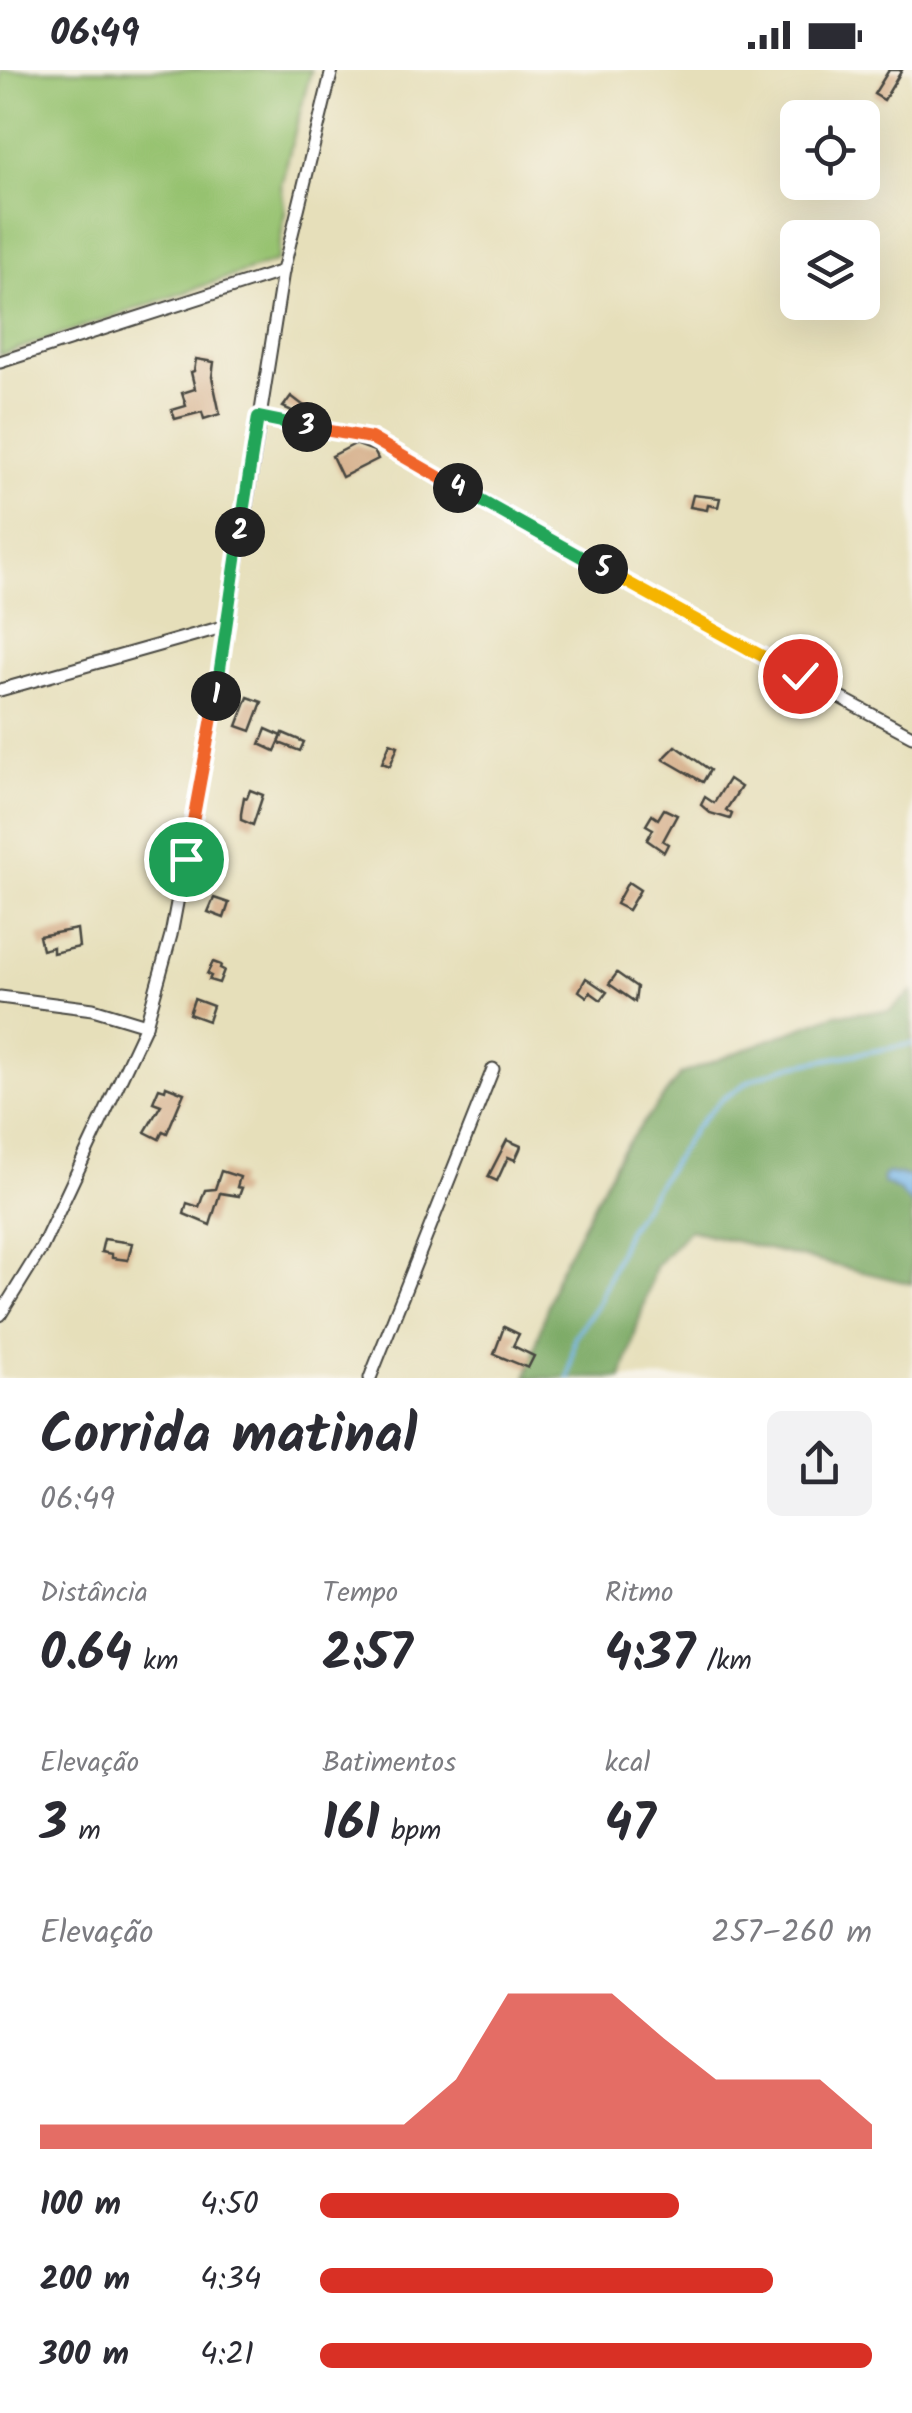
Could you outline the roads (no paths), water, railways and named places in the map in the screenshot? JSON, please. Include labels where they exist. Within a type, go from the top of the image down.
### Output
[{"type":"street","points":[[0,1314],[42,1247],[146,1025],[171,934],[204,767],[284,271],[332,70]]},
{"type":"street","points":[[0,362],[284,271]]},
{"type":"street","points":[[258,417],[371,438],[912,736]]},
{"type":"street","points":[[0,690],[226,626]]},
{"type":"street","points":[[0,997],[92,1009],[146,1025]]},
{"type":"street","points":[[370,1378],[494,1069]]},
{"type":"water","points":[[888,1173],[912,1177],[912,1205],[898,1190],[883,1183],[883,1176]]},
{"type":"waterway","points":[[569,1378],[575,1336],[598,1304],[627,1231],[694,1129],[721,1100],[751,1080],[785,1067],[912,1044]]}]
